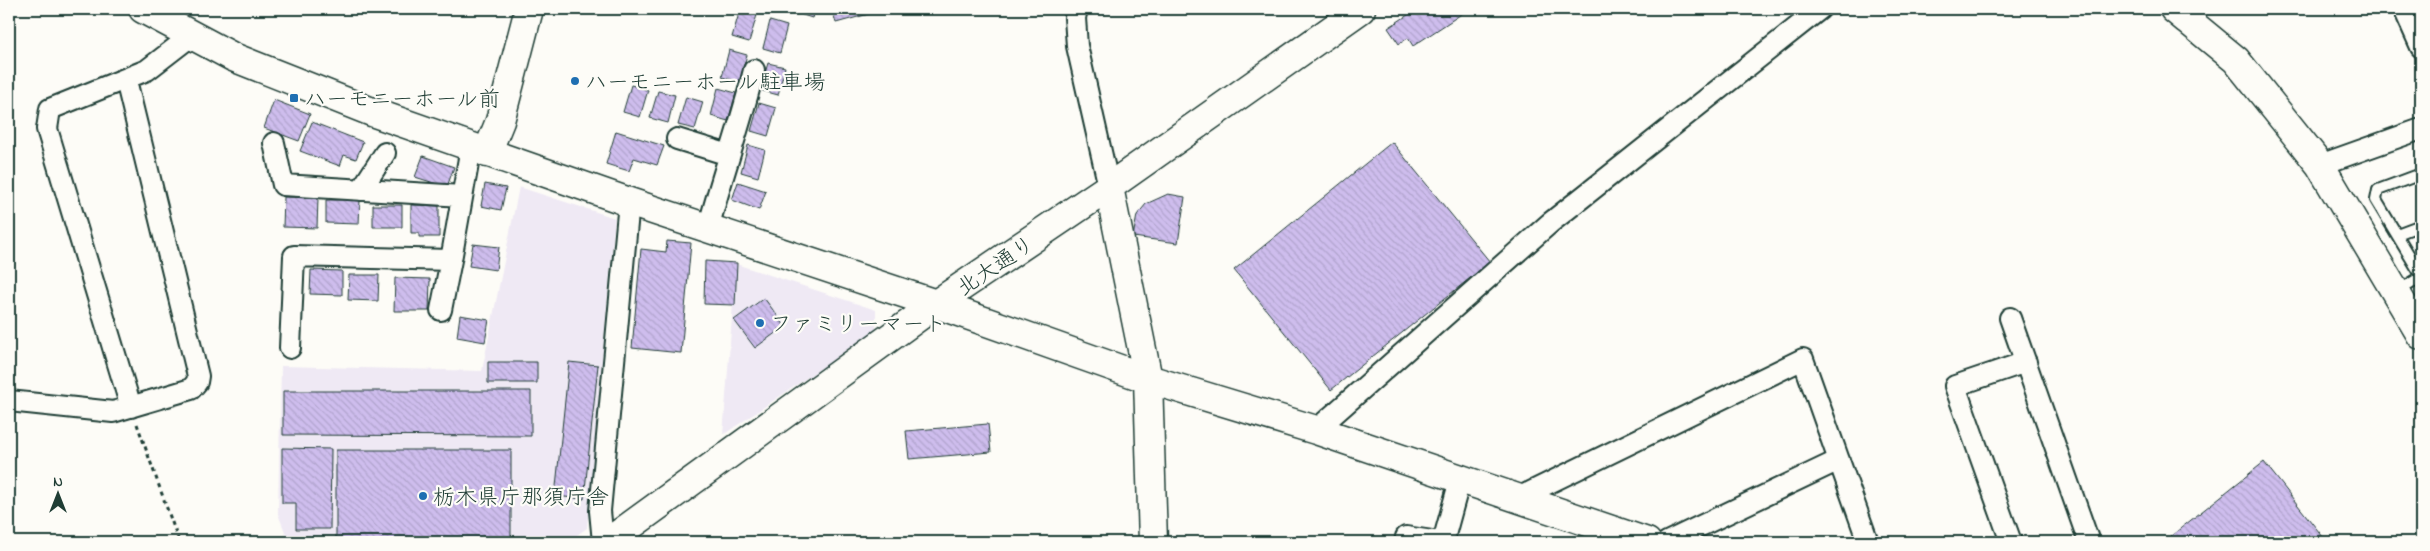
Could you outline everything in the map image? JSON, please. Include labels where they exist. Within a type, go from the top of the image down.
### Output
[{"type":"street","points":[[143,9],[233,57],[306,87],[479,150],[708,229],[936,304],[1148,379],[1316,430],[1647,542]]},
{"type":"street","points":[[441,310],[462,196],[479,150],[500,120],[529,9]]},
{"type":"street","points":[[1077,9],[1074,18],[1078,46],[1148,379],[1153,542]]},
{"type":"street","name":"北大通り","points":[[622,537],[936,304],[1109,187],[1361,9]]},
{"type":"street","points":[[1316,430],[1550,223],[1820,9]]},
{"type":"street","points":[[2174,9],[2236,60],[2320,165],[2421,335]]},
{"type":"street","points":[[2404,9],[2421,46]]},
{"type":"street","points":[[131,407],[47,130],[50,109],[147,70],[171,54],[191,36]]},
{"type":"street","points":[[708,229],[739,132],[754,70]]},
{"type":"street","points":[[9,401],[113,412],[191,388],[197,382],[198,376],[126,80]]},
{"type":"street","points":[[2320,165],[2421,129]]},
{"type":"street","points":[[677,139],[730,156]]},
{"type":"street","points":[[274,143],[283,185],[462,196]]},
{"type":"street","points":[[361,190],[386,153]]},
{"type":"street","points":[[603,542],[600,511],[629,202]]},
{"type":"street","points":[[290,348],[294,256],[451,260]]},
{"type":"street","points":[[2010,318],[2089,542]]},
{"type":"street","points":[[1516,499],[1803,359],[1868,542]]},
{"type":"street","points":[[2011,542],[1955,386],[2026,362]]},
{"type":"street","points":[[1667,542],[1839,460]]},
{"type":"street","points":[[1405,542],[1406,537],[1441,542],[1460,480]]},
{"type":"lane","points":[[2396,293],[2421,276],[2376,200],[2378,190],[2421,174]]},
{"type":"lane","points":[[2397,234],[2421,225]]},
{"type":"path","points":[[131,407],[179,542]]},
{"type":"shaded area","points":[[519,187],[615,218],[587,528],[567,542],[289,542],[278,514],[281,366],[482,371]]},
{"type":"shaded area","points":[[736,264],[876,310],[876,331],[723,435]]},
{"type":"building","points":[[784,9],[815,9],[812,18]]},
{"type":"building","points":[[832,9],[887,9],[836,23]]},
{"type":"building","points":[[1417,9],[1469,9],[1413,46],[1408,38],[1399,44],[1388,28]]},
{"type":"building","points":[[740,10],[757,15],[749,42],[732,37]]},
{"type":"building","points":[[770,21],[787,26],[780,53],[763,48]]},
{"type":"building","points":[[729,50],[747,55],[739,82],[722,77]]},
{"type":"building","points":[[768,63],[785,67],[778,95],[760,90]]},
{"type":"building","points":[[631,85],[648,90],[640,117],[623,112]]},
{"type":"building","points":[[718,88],[736,93],[728,121],[711,116]]},
{"type":"building","points":[[658,91],[675,95],[668,123],[650,118]]},
{"type":"building","points":[[686,97],[703,102],[695,129],[678,125]]},
{"type":"building","points":[[274,100],[310,114],[299,141],[264,128]]},
{"type":"building","points":[[759,103],[776,108],[768,136],[751,131]]},
{"type":"building","points":[[312,122],[363,142],[356,159],[344,155],[340,166],[300,151]]},
{"type":"building","points":[[616,131],[664,146],[657,165],[634,158],[629,171],[606,164]]},
{"type":"building","points":[[1392,142],[1490,262],[1331,390],[1234,270]]},
{"type":"building","points":[[748,145],[765,150],[758,177],[741,172]]},
{"type":"building","points":[[423,156],[454,167],[447,187],[415,177]]},
{"type":"building","points":[[738,182],[766,191],[759,210],[732,200]]},
{"type":"building","points":[[485,184],[506,188],[501,210],[481,206]]},
{"type":"building","points":[[1168,194],[1185,197],[1178,243],[1133,237],[1137,215],[1146,204]]},
{"type":"building","points":[[284,197],[318,198],[317,228],[283,227]]},
{"type":"building","points":[[326,200],[360,200],[359,224],[326,223]]},
{"type":"building","points":[[373,205],[402,205],[402,227],[373,227]]},
{"type":"building","points":[[411,205],[439,206],[439,237],[419,237],[419,233],[411,233]]},
{"type":"building","points":[[667,241],[691,243],[681,353],[632,348],[641,249],[666,252]]},
{"type":"building","points":[[473,244],[499,247],[496,270],[469,266]]},
{"type":"building","points":[[705,261],[737,263],[735,305],[704,304]]},
{"type":"building","points":[[311,270],[342,271],[342,295],[310,294]]},
{"type":"building","points":[[349,275],[379,275],[378,301],[348,300]]},
{"type":"building","points":[[395,278],[430,279],[429,311],[394,311]]},
{"type":"building","name":"ファミリーマート","points":[[764,298],[785,326],[755,348],[734,320]]},
{"type":"building","points":[[460,315],[489,320],[485,342],[457,337]]},
{"type":"building","points":[[488,362],[537,362],[537,383],[488,383]]},
{"type":"building","points":[[569,362],[598,365],[584,499],[555,496]]},
{"type":"building","points":[[283,391],[531,391],[531,436],[283,435]]},
{"type":"building","points":[[988,424],[991,452],[909,459],[906,431]]},
{"type":"building","points":[[282,448],[331,449],[330,529],[296,529],[296,503],[282,503]]},
{"type":"building","name":"栃木県庁那須庁舎","points":[[336,450],[511,450],[511,542],[336,542]]},
{"type":"building","points":[[2264,462],[2327,542],[2176,542],[2171,536]]},
{"type":"place","name":"ハーモニーホール駐車場","points":[[575,81]]},
{"type":"place","name":"ハーモニーホール前","points":[[294,98]]},
{"type":"place","name":"ファミリーマート","points":[[760,323]]},
{"type":"place","name":"栃木県庁那須庁舎","points":[[423,496]]}]
